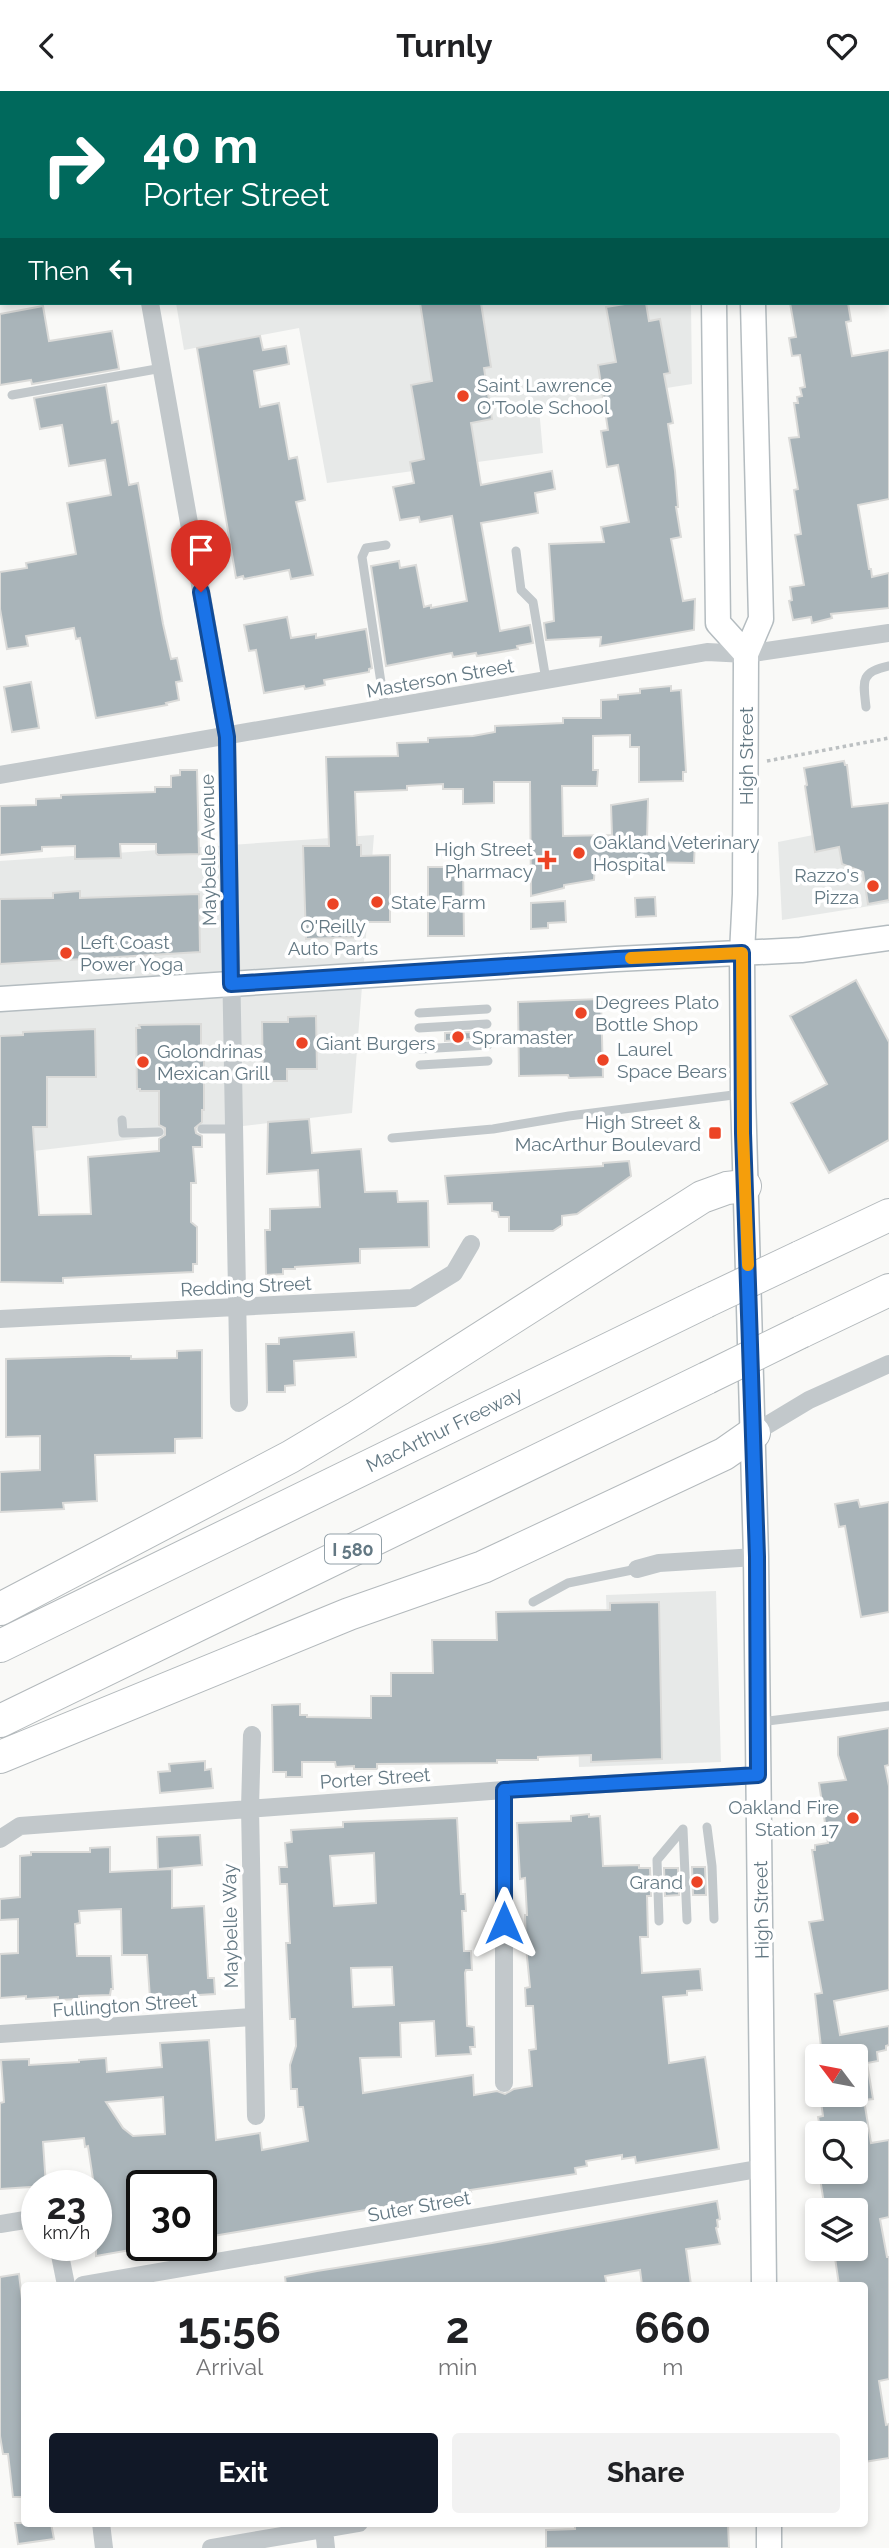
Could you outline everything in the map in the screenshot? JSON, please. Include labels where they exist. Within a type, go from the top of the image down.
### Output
[{"type":"highway","points":[[0,1609],[290,1457],[702,1197],[727,1188],[745,1186]]},
{"type":"highway","name":"MacArthur Freeway","points":[[0,1646],[889,1215]]},
{"type":"highway","name":"I 580","points":[[0,1721],[889,1290]]},
{"type":"highway","points":[[801,1332],[889,1298]]},
{"type":"highway","points":[[0,1757],[349,1614],[483,1567],[724,1454],[754,1433]]},
{"type":"main road","points":[[713,305],[719,623],[746,653]]},
{"type":"main road","name":"High Street","points":[[753,305],[761,619],[746,653],[745,894],[742,953],[745,1186],[757,1557],[764,2282]]},
{"type":"main road","points":[[0,999],[616,959],[808,950],[889,938]]},
{"type":"main road","points":[[769,2527],[769,2548]]},
{"type":"street","name":"Maybelle Avenue","points":[[150,305],[227,737],[239,1403]]},
{"type":"street","name":"Masterson Street","points":[[0,775],[708,652],[746,653],[889,633]]},
{"type":"street","name":"Redding Street","points":[[0,1319],[413,1298],[454,1273],[471,1244]]},
{"type":"street","points":[[754,1433],[809,1400],[889,1364]]},
{"type":"street","points":[[637,1569],[659,1563],[757,1557]]},
{"type":"street","name":"Maybelle Way","points":[[252,1735],[252,2017],[256,2116]]},
{"type":"street","name":"Porter Street","points":[[0,1839],[20,1826],[504,1790],[758,1775]]},
{"type":"street","points":[[504,1790],[504,2083]]},
{"type":"street","name":"Fullington Street","points":[[0,2034],[252,2017]]},
{"type":"street","name":"Suter Street","points":[[100,2282],[763,2168]]},
{"type":"street","points":[[0,2224],[21,2221]]},
{"type":"street","points":[[61,2261],[65,2282]]},
{"type":"street","points":[[101,2527],[104,2548]]},
{"type":"street","points":[[211,2548],[336,2527]]},
{"type":"street","points":[[324,2529],[326,2548]]},
{"type":"lane","points":[[12,395],[162,368]]},
{"type":"lane","points":[[385,709],[362,557],[366,548],[386,545]]},
{"type":"lane","points":[[516,551],[521,590],[533,602],[546,680]]},
{"type":"lane","points":[[866,707],[863,684],[867,675],[873,669],[889,666]]},
{"type":"lane","points":[[419,1013],[487,1009]]},
{"type":"lane","points":[[419,1028],[487,1024]]},
{"type":"lane","points":[[420,1049],[488,1045]]},
{"type":"lane","points":[[420,1065],[488,1061]]},
{"type":"lane","points":[[392,1138],[493,1129],[569,1116],[743,1094]]},
{"type":"lane","points":[[122,1120],[122,1133],[159,1132]]},
{"type":"lane","points":[[202,1129],[234,1129]]},
{"type":"lane","points":[[533,1602],[568,1583],[637,1569]]},
{"type":"lane","points":[[758,1722],[889,1706]]},
{"type":"lane","points":[[707,1827],[714,1919]]},
{"type":"lane","points":[[659,1921],[657,1860],[683,1829],[687,1920]]},
{"type":"path","points":[[746,765],[889,739]]},
{"type":"shaded area","name":"Saint Lawrence O'Toole School","points":[[176,305],[691,305],[692,384],[539,408],[543,453],[327,483],[299,328],[184,350]]},
{"type":"shaded area","points":[[889,820],[889,903],[782,920],[778,842]]},
{"type":"shaded area","points":[[374,835],[352,1113],[0,1155],[0,861]]},
{"type":"shaded area","points":[[716,1591],[721,1762],[579,1767],[576,1686],[609,1684],[606,1595]]},
{"type":"building","points":[[420,305],[481,305],[491,367],[484,368],[492,419],[471,423],[481,485],[552,471],[555,489],[535,493],[538,513],[481,523],[500,631],[530,625],[533,643],[517,646],[518,649],[477,656],[476,653],[453,657],[452,653],[386,666],[371,566],[399,561],[400,568],[416,565],[424,607],[467,601],[452,516],[420,522],[419,517],[400,520],[393,487],[414,483],[410,462],[424,459],[411,385],[432,381]]},
{"type":"building","points":[[646,305],[649,321],[660,319],[670,373],[664,374],[673,423],[668,424],[681,537],[671,539],[683,601],[695,599],[694,630],[600,646],[601,637],[546,640],[544,623],[554,621],[549,544],[604,542],[601,527],[629,522],[618,465],[607,467],[601,431],[608,430],[598,365],[616,362],[606,307]]},
{"type":"building","points":[[790,305],[848,305],[851,321],[846,322],[852,356],[889,350],[889,499],[858,505],[872,577],[889,573],[889,608],[831,614],[832,618],[812,623],[811,617],[793,620],[789,601],[792,600],[790,587],[804,585],[795,535],[801,534],[794,490],[798,489],[789,438],[799,437],[794,403],[798,403],[797,397],[802,396],[800,388],[805,387],[800,355],[792,356],[789,338],[796,337]]},
{"type":"building","points":[[43,306],[49,341],[112,331],[119,369],[32,384],[31,380],[0,385],[0,314]]},
{"type":"building","points":[[260,336],[263,350],[286,346],[289,364],[254,371],[260,407],[279,403],[289,459],[297,457],[305,500],[296,502],[313,575],[291,579],[289,570],[244,579],[243,576],[236,578],[197,348]]},
{"type":"building","points":[[106,385],[112,423],[118,421],[129,485],[138,483],[163,624],[171,659],[177,658],[182,681],[176,682],[179,700],[166,703],[167,705],[96,718],[80,638],[76,639],[74,628],[26,636],[28,646],[7,649],[0,609],[0,572],[27,568],[26,563],[76,554],[67,503],[111,495],[105,460],[69,466],[62,425],[40,429],[34,398]]},
{"type":"building","points":[[287,617],[291,638],[316,634],[316,638],[366,629],[372,668],[369,672],[324,680],[325,685],[264,693],[256,650],[249,651],[244,625]]},
{"type":"building","points":[[31,682],[39,728],[12,732],[4,687]]},
{"type":"building","points":[[671,686],[671,691],[681,690],[686,772],[683,772],[683,781],[639,782],[639,747],[630,747],[630,735],[593,736],[593,770],[598,770],[597,786],[562,786],[563,836],[612,835],[611,805],[648,799],[647,840],[695,842],[694,863],[646,862],[646,866],[630,871],[595,864],[594,880],[564,885],[564,888],[531,896],[530,782],[494,782],[494,803],[463,804],[463,789],[443,789],[443,784],[407,786],[407,790],[355,792],[357,845],[361,845],[361,856],[390,855],[390,922],[362,922],[363,937],[306,939],[303,846],[329,846],[326,757],[398,756],[397,743],[428,742],[428,738],[473,736],[495,732],[495,726],[563,723],[563,718],[601,718],[601,700],[640,693],[640,689]]},
{"type":"building","points":[[844,761],[847,765],[852,807],[889,803],[889,900],[868,904],[863,872],[842,864],[839,847],[815,852],[804,768]]},
{"type":"building","points":[[180,770],[197,770],[199,854],[158,855],[156,844],[120,844],[121,858],[75,859],[75,846],[42,847],[42,851],[0,855],[0,806],[36,805],[36,799],[61,798],[61,795],[155,792],[155,787],[171,787],[171,776],[180,775]]},
{"type":"building","points":[[428,867],[463,867],[464,936],[428,936]]},
{"type":"building","points":[[80,891],[80,898],[199,894],[200,952],[0,964],[0,899],[53,898],[53,893]]},
{"type":"building","points":[[655,897],[656,916],[636,917],[635,898]]},
{"type":"building","points":[[565,901],[566,922],[548,923],[548,928],[531,929],[531,903]]},
{"type":"building","points":[[856,980],[889,1042],[889,1140],[829,1173],[791,1103],[827,1084],[790,1016]]},
{"type":"building","points":[[601,999],[603,1077],[519,1076],[518,1002]]},
{"type":"building","points":[[316,1016],[317,1069],[287,1069],[287,1081],[263,1081],[262,1022],[288,1022],[288,1017]]},
{"type":"building","points":[[201,1024],[201,1046],[204,1046],[204,1110],[202,1122],[195,1128],[196,1133],[202,1136],[202,1147],[193,1147],[196,1183],[191,1183],[191,1222],[197,1227],[197,1264],[193,1264],[193,1272],[63,1278],[63,1283],[0,1282],[0,1036],[23,1035],[23,1032],[95,1029],[96,1077],[47,1077],[47,1127],[33,1127],[39,1215],[91,1214],[88,1157],[159,1151],[159,1139],[165,1135],[165,1128],[159,1125],[159,1091],[137,1089],[136,1028],[140,1028],[139,1025]]},
{"type":"building","points":[[471,1032],[471,1039],[445,1041],[445,1033]]},
{"type":"building","points":[[309,1119],[312,1153],[361,1149],[365,1192],[397,1191],[398,1202],[428,1201],[429,1247],[360,1249],[360,1263],[295,1267],[283,1269],[283,1274],[266,1275],[265,1230],[270,1230],[270,1209],[320,1207],[318,1170],[267,1174],[268,1122]]},
{"type":"building","points":[[629,1161],[631,1176],[577,1214],[562,1216],[562,1225],[553,1231],[509,1231],[509,1217],[499,1217],[498,1212],[492,1211],[492,1203],[448,1204],[445,1176],[603,1166],[603,1163]]},
{"type":"building","points":[[354,1332],[356,1357],[294,1361],[295,1385],[285,1386],[285,1392],[267,1392],[266,1344],[279,1344],[279,1338]]},
{"type":"building","points":[[202,1350],[202,1438],[175,1439],[175,1453],[95,1455],[97,1501],[63,1503],[64,1509],[0,1512],[0,1472],[40,1470],[40,1436],[6,1437],[6,1359],[109,1356],[131,1356],[131,1359],[177,1358],[177,1351]]},
{"type":"building","points":[[858,1500],[860,1507],[889,1502],[889,1612],[861,1617],[845,1526],[839,1527],[835,1504]]},
{"type":"building","points":[[659,1602],[662,1759],[591,1762],[591,1755],[538,1757],[538,1760],[497,1760],[497,1763],[377,1764],[377,1769],[336,1767],[335,1762],[302,1762],[302,1777],[286,1777],[286,1772],[273,1772],[272,1705],[300,1704],[300,1715],[307,1717],[371,1718],[371,1696],[391,1696],[391,1673],[433,1673],[432,1640],[497,1640],[496,1612],[610,1610],[610,1603]]},
{"type":"building","points":[[889,1728],[889,1765],[885,1766],[889,1786],[889,1990],[834,2001],[840,2035],[889,2026],[889,2045],[886,2050],[877,2052],[878,2061],[868,2063],[868,2044],[821,2044],[815,1994],[822,1993],[809,1922],[823,1920],[812,1850],[815,1850],[815,1845],[828,1843],[819,1783],[846,1780],[838,1755],[838,1737]]},
{"type":"building","points":[[205,1761],[205,1770],[211,1769],[213,1788],[160,1793],[158,1772],[170,1771],[169,1764]]},
{"type":"building","points":[[571,1816],[600,1816],[603,1866],[639,1865],[639,1868],[650,1868],[651,1896],[647,1896],[648,1937],[640,1937],[642,1973],[700,1969],[702,1990],[687,1991],[687,1995],[663,1997],[669,2063],[705,2057],[719,2149],[636,2163],[635,2157],[622,2159],[622,2155],[586,2161],[587,2166],[575,2168],[576,2174],[217,2235],[217,2170],[126,2170],[126,2251],[112,2253],[112,2170],[92,2170],[84,2138],[43,2142],[45,2170],[21,2170],[21,2188],[0,2189],[0,2103],[4,2102],[1,2060],[29,2059],[29,2065],[106,2058],[107,2072],[162,2067],[160,2043],[209,2040],[216,2140],[260,2133],[262,2150],[308,2141],[303,2107],[298,2107],[297,2089],[291,2089],[290,2065],[296,2046],[295,2019],[290,2019],[286,1943],[290,1943],[287,1884],[280,1884],[279,1867],[287,1867],[285,1843],[292,1842],[291,1830],[343,1827],[343,1822],[457,1818],[461,1894],[465,1894],[466,1911],[462,1911],[464,1951],[471,1951],[472,1970],[466,1970],[465,1973],[467,2026],[474,2027],[475,2047],[470,2047],[471,2054],[436,2056],[434,2021],[400,2023],[401,2057],[360,2058],[363,2093],[473,2075],[474,2095],[497,2091],[505,2094],[514,2089],[532,2086],[529,2050],[536,2049],[533,2006],[526,2006],[525,1988],[530,1987],[526,1947],[527,1915],[525,1878],[520,1879],[517,1823],[571,1821]],"holes":[[[374,1853],[376,1903],[334,1906],[330,1856]],[[392,1967],[394,2005],[353,2007],[351,1968]],[[163,2097],[165,2134],[133,2136],[123,2128],[106,2102]]]},
{"type":"building","points":[[200,1835],[202,1865],[158,1869],[157,1837]]},
{"type":"building","points":[[110,1847],[110,1872],[172,1869],[172,1908],[204,1906],[208,1978],[214,1978],[215,1994],[150,1998],[147,1955],[122,1955],[121,1909],[79,1911],[80,1923],[75,1924],[77,1956],[111,1956],[113,1989],[110,1995],[58,2000],[58,1997],[0,1998],[0,1954],[18,1953],[18,1919],[0,1920],[0,1899],[20,1897],[20,1856],[31,1855],[31,1852],[90,1852],[90,1848]]},
{"type":"building","points":[[692,1867],[705,1867],[706,1895],[693,1895]]},
{"type":"building","points":[[664,1868],[678,1868],[679,1895],[665,1896]]},
{"type":"building","points":[[868,2069],[873,2099],[868,2100]]},
{"type":"building","points":[[822,2107],[865,2107],[867,2121],[819,2121],[818,2117],[823,2116]]},
{"type":"building","points":[[868,2125],[871,2143],[889,2140],[889,2217],[880,2219],[889,2257],[889,2379],[879,2381],[886,2425],[889,2424],[889,2458],[868,2461],[868,2282],[839,2282],[835,2261],[868,2261],[868,2198],[823,2198],[821,2184],[868,2184]]},
{"type":"building","points":[[717,2201],[720,2219],[717,2220],[716,2228],[720,2244],[686,2249],[691,2282],[642,2282],[640,2270],[605,2276],[606,2282],[286,2282],[285,2277],[492,2243]]},
{"type":"building","points":[[19,2274],[21,2291],[21,2497],[13,2497],[8,2454],[3,2454],[0,2436],[0,2277]]},
{"type":"building","points":[[15,2523],[21,2523],[21,2527],[52,2527],[54,2539],[18,2544]]},
{"type":"building","points":[[728,2527],[729,2548],[546,2548],[546,2530]]},
{"type":"slow traffic","points":[[631,958],[742,953],[743,1133],[748,1265]]},
{"type":"place","name":"Saint Lawrence O'Toole School","points":[[463,396]]},
{"type":"place","name":"Oakland Veterinary Hospital","points":[[579,853]]},
{"type":"place","name":"High Street Pharmacy","points":[[547,860]]},
{"type":"place","name":"Razzo's Pizza","points":[[873,886]]},
{"type":"place","name":"State Farm","points":[[377,902]]},
{"type":"place","name":"O'Reilly Auto Parts","points":[[333,904]]},
{"type":"place","name":"Left Coast Power Yoga","points":[[66,953]]},
{"type":"place","name":"Degrees Plato Bottle Shop","points":[[581,1013]]},
{"type":"place","name":"Spramaster","points":[[458,1037]]},
{"type":"place","name":"Giant Burgers","points":[[302,1043]]},
{"type":"place","name":"Laurel Space Bears","points":[[603,1060]]},
{"type":"place","name":"Golondrinas Mexican Grill","points":[[143,1062]]},
{"type":"place","name":"High Street & MacArthur Boulevard","points":[[715,1133]]},
{"type":"place","name":"Oakland Fire Station 17","points":[[853,1818]]},
{"type":"place","name":"Grand","points":[[697,1882]]},
{"type":"route","points":[[201,592],[227,737],[231,984],[742,953],[743,1133],[757,1557],[758,1775],[504,1790],[504,1923]]}]
